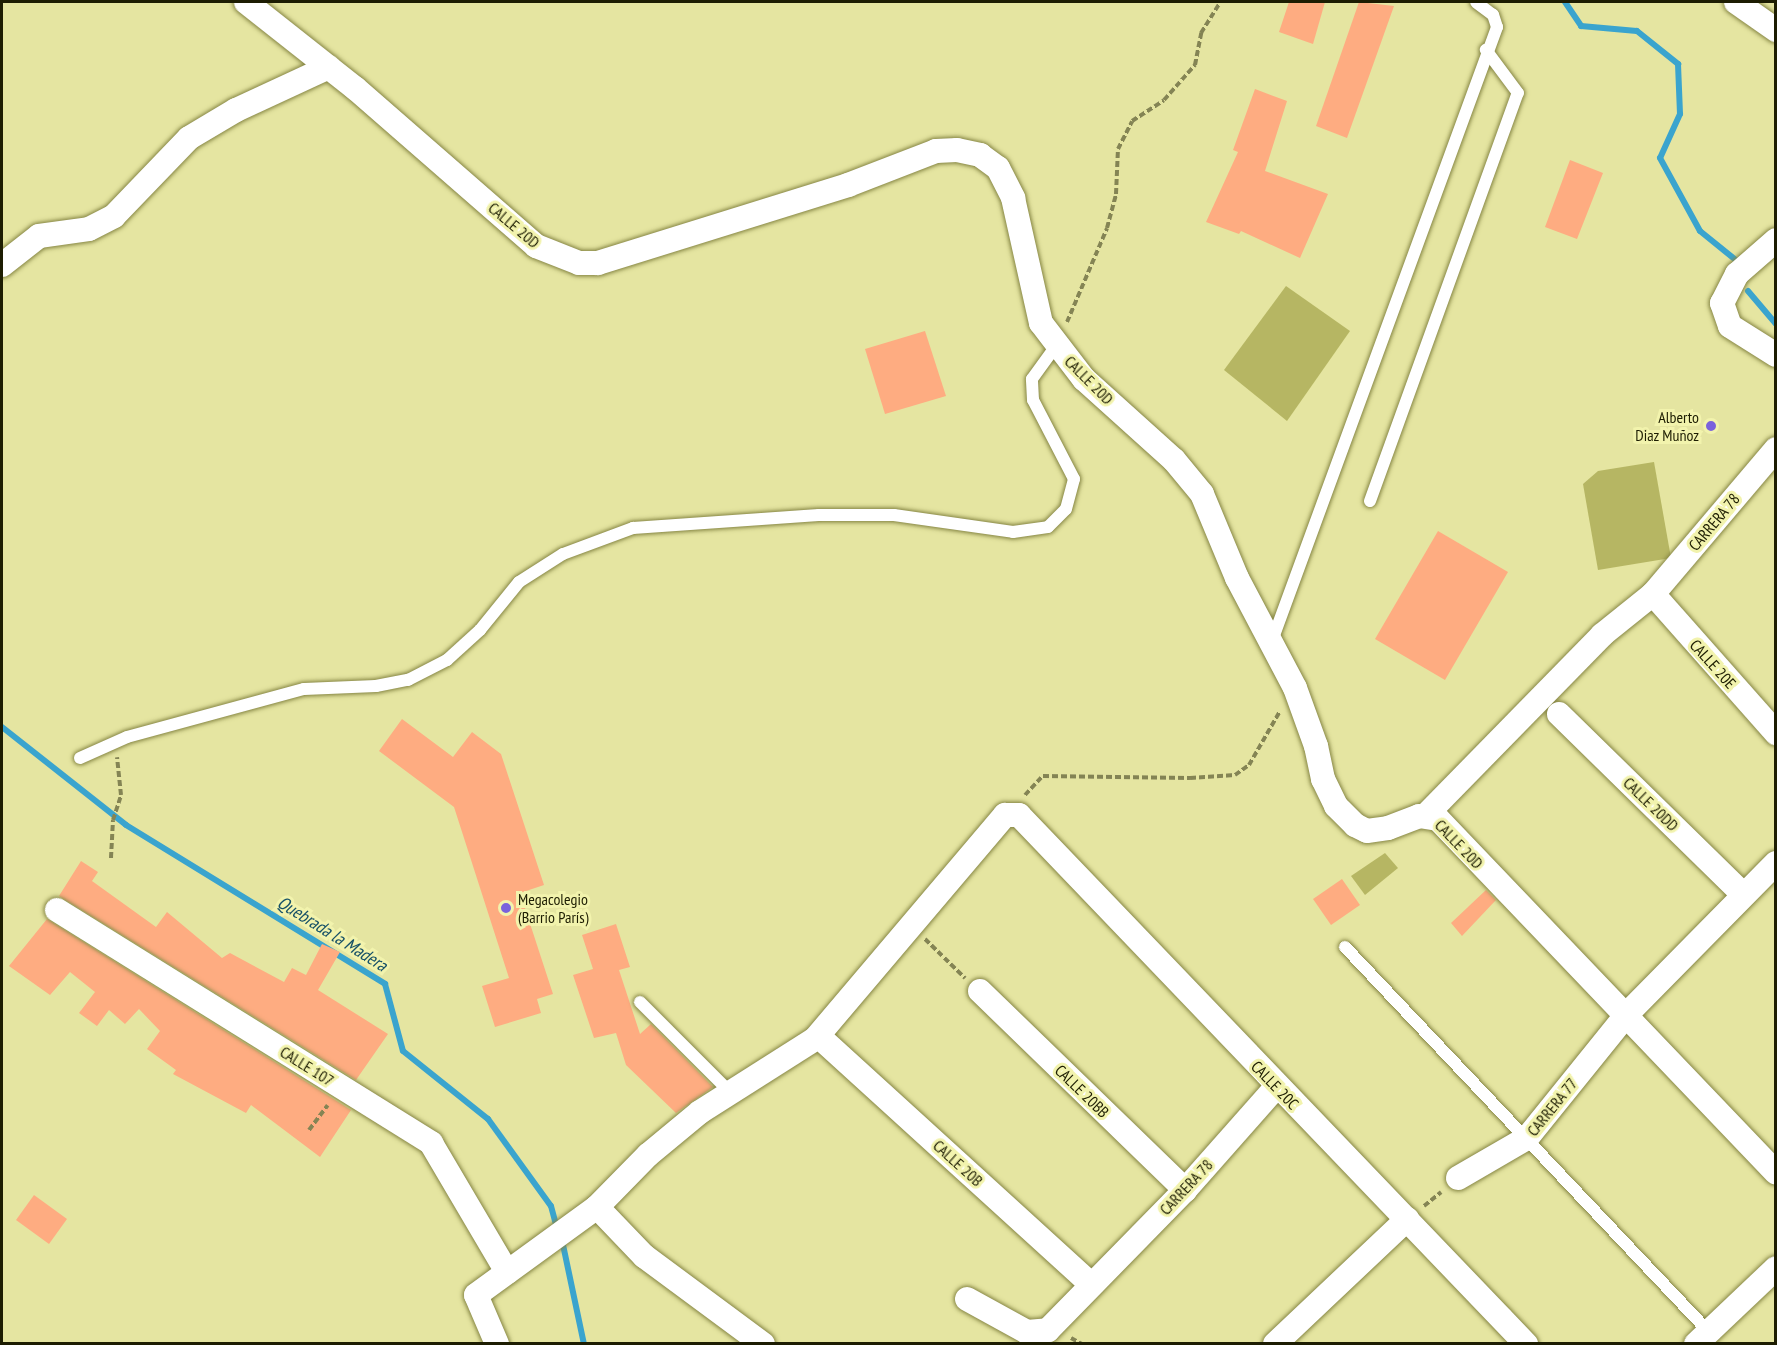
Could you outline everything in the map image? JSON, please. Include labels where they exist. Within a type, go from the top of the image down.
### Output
[{"type":"street","name":"CALLE 20D","points":[[246,2],[329,67],[536,246],[579,263],[598,263],[791,203],[936,152],[957,150],[980,155],[998,168],[1013,198],[1041,323],[1056,346],[1084,379],[1174,460],[1202,494],[1237,578],[1295,688],[1316,746],[1323,779],[1336,806],[1347,818],[1367,831],[1388,828],[1426,815],[1438,819],[1627,1014],[1776,1173]]},
{"type":"street","points":[[1736,2],[1772,20]]},
{"type":"street","points":[[2,265],[39,236],[89,229],[114,216],[189,138],[236,110],[329,67]]},
{"type":"street","points":[[1776,240],[1737,274],[1722,303],[1730,326],[1776,355]]},
{"type":"street","name":"CARRERA 78","points":[[1426,815],[1602,635],[1653,594],[1776,449]]},
{"type":"street","name":"CALLE 20E","points":[[1653,594],[1776,733]]},
{"type":"street","name":"CALLE 20DD","points":[[1559,714],[1743,894]]},
{"type":"street","points":[[497,1344],[476,1295],[597,1207],[648,1155],[700,1112],[732,1094],[815,1039],[1017,819]]},
{"type":"street","name":"CALLE 20C","points":[[1017,819],[1526,1344]]},
{"type":"street","name":"CARRERA 77","points":[[1458,1178],[1527,1138],[1627,1014],[1776,863]]},
{"type":"street","name":"CALLE 107","points":[[57,910],[430,1143],[507,1272]]},
{"type":"street","name":"CALLE 20BB","points":[[980,992],[1185,1190]]},
{"type":"street","name":"CALLE 20B","points":[[826,1043],[1090,1283]]},
{"type":"street","name":"CARRERA 78","points":[[967,1299],[1027,1332],[1041,1332],[1185,1190],[1276,1087]]},
{"type":"street","points":[[597,1207],[644,1256],[763,1344]]},
{"type":"street","points":[[1275,1344],[1407,1219]]},
{"type":"street","points":[[1702,1337],[1776,1268]]},
{"type":"lane","points":[[1271,642],[1486,50],[1497,27],[1493,15],[1476,2]]},
{"type":"lane","points":[[1370,501],[1518,93],[1486,50]]},
{"type":"lane","points":[[80,758],[116,741],[304,689],[376,686],[408,680],[447,660],[480,630],[519,582],[563,554],[633,528],[819,515],[894,515],[1013,532],[1048,527],[1066,509],[1074,479],[1033,400],[1032,379],[1056,346]]},
{"type":"lane","points":[[1345,946],[1527,1138],[1702,1337]]},
{"type":"lane","points":[[640,1002],[732,1094]]},
{"type":"path","points":[[1056,346],[1091,273],[1107,228],[1116,194],[1118,149],[1132,121],[1164,100],[1195,65],[1201,33],[1220,2]]},
{"type":"path","points":[[1017,819],[1043,776],[1190,778],[1235,775],[1249,765],[1295,688]]},
{"type":"path","points":[[111,858],[113,820],[121,795],[116,741]]},
{"type":"path","points":[[923,936],[980,992]]},
{"type":"path","points":[[309,1130],[340,1087]]},
{"type":"path","points":[[1407,1219],[1458,1178]]},
{"type":"shaded area","points":[[1286,286],[1350,331],[1287,421],[1224,370]]},
{"type":"shaded area","points":[[1654,462],[1671,558],[1598,570],[1583,484],[1598,471]]},
{"type":"shaded area","points":[[1385,853],[1398,868],[1365,895],[1351,876]]},
{"type":"building","points":[[1289,2],[1325,2],[1313,44],[1279,32]]},
{"type":"building","points":[[1359,2],[1394,6],[1347,138],[1316,126]]},
{"type":"building","points":[[1255,89],[1287,101],[1265,171],[1328,194],[1300,258],[1241,231],[1239,234],[1206,222],[1238,152],[1233,150]]},
{"type":"building","points":[[1570,160],[1603,173],[1577,239],[1545,227]]},
{"type":"building","points":[[925,331],[946,396],[885,414],[865,349]]},
{"type":"building","points":[[1438,531],[1508,572],[1445,680],[1375,639]]},
{"type":"building","name":"Megacolegio (Barrio París)","points":[[402,719],[453,757],[472,732],[501,754],[544,885],[520,893],[553,994],[537,999],[541,1013],[495,1027],[482,986],[509,978],[454,807],[379,751]]},
{"type":"building","points":[[81,861],[98,872],[92,881],[156,927],[167,912],[222,958],[230,953],[284,982],[292,968],[306,975],[322,944],[340,952],[318,990],[388,1034],[356,1080],[59,896]]},
{"type":"building","points":[[1342,879],[1360,905],[1331,925],[1313,899]]},
{"type":"building","points":[[1486,890],[1496,900],[1462,936],[1451,923]]},
{"type":"building","points":[[47,919],[351,1110],[320,1157],[251,1105],[246,1113],[173,1074],[176,1070],[147,1049],[160,1031],[139,1009],[125,1024],[109,1010],[97,1026],[79,1013],[95,992],[70,972],[50,995],[9,966]]},
{"type":"building","points":[[616,924],[630,967],[619,970],[640,1034],[651,1024],[713,1087],[676,1113],[626,1065],[616,1033],[594,1038],[573,975],[593,969],[582,935]]},
{"type":"building","points":[[34,1195],[67,1219],[49,1244],[16,1220]]},
{"type":"waterway","points":[[1565,2],[1581,26],[1637,31],[1678,64],[1680,114],[1660,158],[1700,231],[1737,261]]},
{"type":"waterway","points":[[1748,291],[1776,324]]},
{"type":"waterway","name":"Quebrada la Madera","points":[[2,727],[126,825],[385,984],[403,1051],[488,1119],[551,1206],[557,1228]]},
{"type":"waterway","name":"Quebrada la Madera","points":[[562,1240],[584,1344]]},
{"type":"place","name":"Alberto Diaz Muñoz","points":[[1711,426]]},
{"type":"place","name":"Megacolegio (Barrio París)","points":[[506,908]]}]
